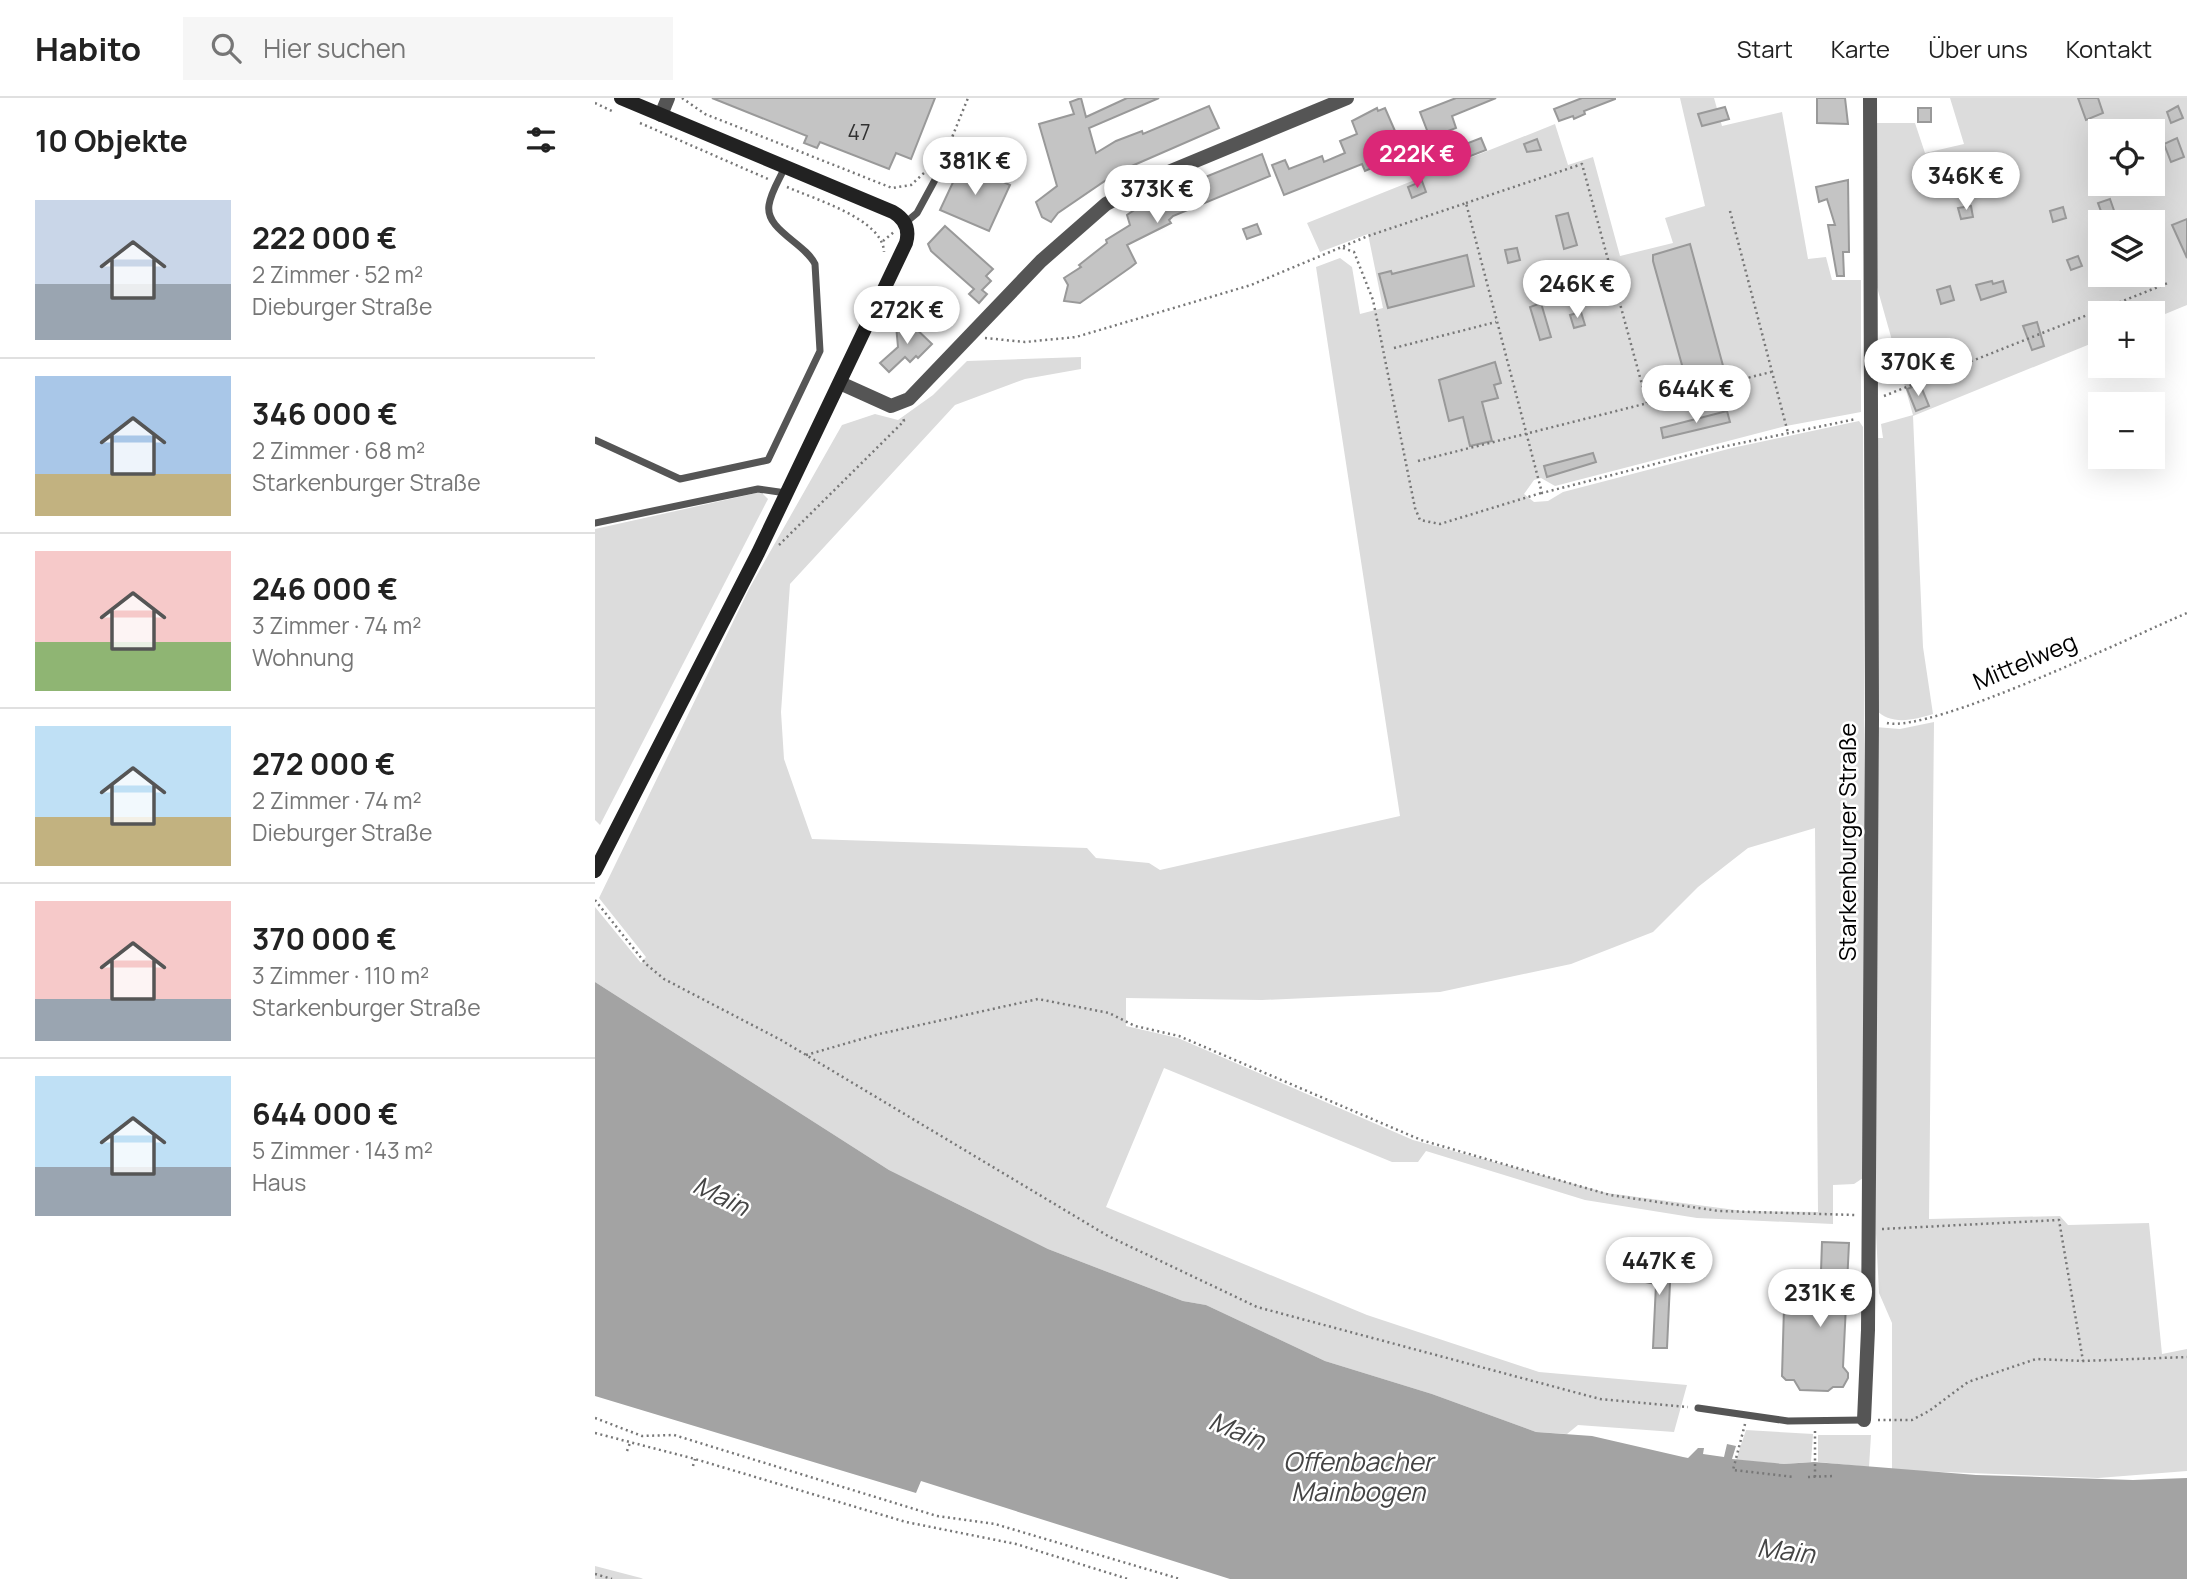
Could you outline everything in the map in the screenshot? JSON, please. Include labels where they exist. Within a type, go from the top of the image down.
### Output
[{"type":"main road","points":[[595,871],[786,493],[906,243],[905,223],[888,209],[784,169],[661,116],[618,105]]},
{"type":"street","points":[[661,116],[669,98]]},
{"type":"street","points":[[840,383],[882,402],[900,405],[909,399],[1067,236],[1106,204],[1159,176],[1347,98]]},
{"type":"street","name":"Starkenburger Straße","points":[[1864,1420],[1867,1372],[1872,719],[1870,98]]},
{"type":"lane","points":[[595,440],[680,479],[768,460],[820,351],[821,337],[815,264],[809,253],[775,224],[769,212],[769,205],[784,169]]},
{"type":"lane","points":[[905,223],[917,213],[936,178]]},
{"type":"lane","points":[[595,523],[758,489],[786,493]]},
{"type":"lane","points":[[1698,1408],[1788,1421],[1864,1420]]},
{"type":"path","points":[[682,98],[705,114],[892,188],[911,185],[923,173],[936,178],[968,98]]},
{"type":"path","points":[[595,103],[618,105]]},
{"type":"path","points":[[638,122],[856,218],[870,227],[883,241]]},
{"type":"path","points":[[975,330],[988,340],[1076,337],[1251,285],[1368,236],[1582,164],[1647,402]]},
{"type":"path","points":[[1467,203],[1542,493]]},
{"type":"path","points":[[1730,211],[1788,433]]},
{"type":"path","points":[[1343,248],[1354,252],[1373,300],[1415,508],[1420,520],[1440,524],[1542,493],[1788,433],[1871,417]]},
{"type":"path","points":[[1871,401],[2168,282]]},
{"type":"path","points":[[1394,348],[1496,322]]},
{"type":"path","points":[[1418,461],[1771,372]]},
{"type":"path","points":[[776,547],[904,421],[900,405]]},
{"type":"path","name":"Mittelweg","points":[[1872,719],[1894,724],[1916,723],[1952,711],[2187,613]]},
{"type":"path","points":[[595,900],[646,964],[664,978],[806,1055],[1108,1236],[1257,1307],[1601,1399],[1698,1408]]},
{"type":"path","points":[[806,1055],[879,1034],[1038,999],[1108,1013],[1135,1026],[1179,1036],[1421,1140],[1610,1195],[1719,1210],[1868,1223],[2059,1220],[2062,1222],[2083,1361]]},
{"type":"path","points":[[1864,1420],[1912,1420],[1968,1382],[2036,1359],[2083,1361],[2187,1357]]},
{"type":"path","points":[[1748,1415],[1735,1451],[1733,1470],[1794,1477]]},
{"type":"path","points":[[595,1418],[642,1436],[674,1436],[937,1516],[995,1524],[1180,1579]]},
{"type":"path","points":[[1815,1421],[1815,1477]]},
{"type":"path","points":[[595,1433],[695,1459],[731,1474],[865,1512],[1003,1543],[1128,1579]]},
{"type":"path","points":[[627,1451],[629,1443]]},
{"type":"path","points":[[658,1458],[660,1452]]},
{"type":"path","points":[[693,1466],[695,1459]]},
{"type":"path","points":[[1808,1476],[1834,1476]]},
{"type":"path","points":[[896,1525],[898,1520]]},
{"type":"path","points":[[932,1535],[933,1529]]},
{"type":"path","points":[[595,1574],[612,1579]]},
{"type":"shaded area","points":[[1680,98],[1714,98],[1722,126],[1782,112],[1808,259],[1826,257],[1832,280],[1861,280],[1861,412],[1786,426],[1555,486],[1541,478],[1534,480],[1524,494],[1534,502],[1548,501],[1563,492],[1732,448],[1859,421],[1863,427],[1866,1176],[1854,1184],[1833,1185],[1833,1224],[1697,1218],[1585,1200],[1426,1151],[1418,1162],[1392,1162],[1164,1068],[1106,1207],[1367,1315],[1539,1372],[1687,1385],[1674,1432],[1578,1425],[1567,1434],[1536,1432],[1432,1394],[1325,1361],[1206,1305],[1183,1301],[1048,1249],[889,1170],[595,982],[595,907],[641,963],[646,957],[599,898],[749,589],[842,425],[875,414],[898,420],[933,395],[967,361],[1081,357],[1081,369],[1025,379],[955,405],[790,584],[781,712],[784,759],[812,839],[1087,848],[1096,858],[1149,863],[1160,870],[1400,816],[1316,267],[1340,258],[1352,267],[1360,314],[1383,308],[1368,234],[1320,252],[1307,223],[1555,124],[1568,165],[1593,157],[1620,256],[1673,243],[1665,218],[1705,206]],"holes":[[[1815,828],[1818,1212],[1743,1211],[1607,1193],[1413,1140],[1178,1038],[1126,1026],[1126,998],[1262,1000],[1440,992],[1571,964],[1653,932],[1698,887],[1748,848]]]},
{"type":"shaded area","points":[[1950,98],[2187,98],[2187,305],[2165,314],[2165,301],[2088,301],[2088,345],[1913,416],[1923,647],[1933,714],[1910,720],[1895,720],[1875,709],[1876,438],[1883,438],[1881,424],[1913,415],[1875,280],[1875,123],[1915,123],[1925,153],[1964,144]]},
{"type":"shaded area","points":[[761,492],[768,499],[600,825],[595,820],[595,529]]},
{"type":"shaded area","points":[[1934,722],[1929,1219],[2060,1216],[2068,1225],[2149,1223],[2162,1354],[2187,1349],[2187,1471],[2098,1478],[1892,1470],[1892,1323],[1879,1293],[1876,1233],[1875,727],[1900,729]]},
{"type":"shaded area","points":[[1746,1430],[1813,1434],[1811,1462],[1784,1464],[1736,1460]]},
{"type":"shaded area","points":[[1818,1435],[1871,1435],[1869,1467],[1818,1462]]},
{"type":"shaded area","points":[[595,1566],[641,1578],[643,1579],[595,1579]]},
{"type":"water","points":[[595,982],[889,1170],[1048,1249],[1183,1301],[1206,1305],[1325,1361],[1432,1394],[1536,1432],[1592,1436],[1688,1458],[1698,1448],[1704,1448],[1703,1454],[1724,1457],[1727,1444],[1736,1446],[1732,1459],[1784,1464],[1814,1462],[1976,1475],[2133,1480],[2187,1478],[2187,1579],[1230,1579],[921,1481],[916,1493],[595,1396]]},
{"type":"building","points":[[712,98],[935,98],[911,159],[896,153],[889,169],[820,142],[817,148],[804,143],[807,136]]},
{"type":"building","points":[[1081,98],[1086,117],[1127,98],[1159,98],[1089,128],[1096,153],[1116,141],[1142,131],[1143,134],[1209,106],[1219,128],[1118,172],[1058,213],[1051,222],[1042,217],[1036,202],[1057,186],[1039,124],[1074,114],[1070,102]]},
{"type":"building","points":[[1456,98],[1496,98],[1452,116],[1456,128],[1430,138],[1420,112]]},
{"type":"building","points":[[1582,98],[1615,99],[1584,111],[1585,114],[1574,119],[1573,116],[1559,121],[1554,109]]},
{"type":"building","points":[[1817,98],[1845,98],[1848,124],[1817,123]]},
{"type":"building","points":[[2078,98],[2098,98],[2103,113],[2086,120]]},
{"type":"building","points":[[2178,106],[2183,118],[2171,123],[2167,112]]},
{"type":"building","points":[[1725,107],[1729,119],[1702,126],[1698,114]]},
{"type":"building","points":[[1377,108],[1378,111],[1385,108],[1395,131],[1378,137],[1388,161],[1365,171],[1362,164],[1284,195],[1272,165],[1285,160],[1289,169],[1322,156],[1324,162],[1345,153],[1340,141],[1357,134],[1352,121]]},
{"type":"building","points":[[1918,108],[1931,108],[1931,122],[1918,122]]},
{"type":"building","points":[[1481,138],[1486,150],[1468,157],[1463,145]]},
{"type":"building","points":[[2177,138],[2184,157],[2171,162],[2165,144]]},
{"type":"building","points":[[1537,139],[1541,150],[1527,152],[1524,144]]},
{"type":"building","points":[[1262,154],[1270,176],[1173,216],[1169,220],[1171,223],[1127,245],[1136,263],[1131,267],[1080,303],[1064,301],[1068,285],[1064,278],[1081,267],[1079,265],[1107,243],[1106,240],[1130,225],[1127,215],[1151,199]]},
{"type":"building","points":[[962,163],[1010,185],[989,231],[940,210]]},
{"type":"building","points":[[1848,180],[1849,252],[1843,252],[1844,276],[1837,276],[1828,225],[1835,225],[1827,199],[1819,202],[1816,187]]},
{"type":"building","points":[[1422,181],[1426,192],[1412,198],[1408,187]]},
{"type":"building","points":[[2110,199],[2114,210],[2101,210],[2098,203]]},
{"type":"building","points":[[1971,206],[1973,217],[1961,219],[1958,208]]},
{"type":"building","points":[[2063,207],[2066,218],[2053,222],[2050,211]]},
{"type":"building","points":[[1568,213],[1577,245],[1564,249],[1556,216]]},
{"type":"building","points":[[2187,219],[2187,258],[2172,225]]},
{"type":"building","points":[[1257,224],[1261,234],[1247,239],[1243,229]]},
{"type":"building","points":[[945,226],[993,269],[986,276],[991,281],[982,290],[987,294],[979,303],[969,294],[974,289],[931,251],[928,244]]},
{"type":"building","points":[[1690,244],[1725,373],[1687,383],[1653,255]]},
{"type":"building","points":[[1517,248],[1520,260],[1508,263],[1505,250]]},
{"type":"building","points":[[1467,255],[1474,286],[1388,308],[1379,274],[1391,271],[1392,274]]},
{"type":"building","points":[[2078,256],[2082,266],[2071,270],[2067,260]]},
{"type":"building","points":[[1992,281],[1993,284],[2003,281],[2006,292],[1981,300],[1976,285]]},
{"type":"building","points":[[1950,286],[1954,300],[1941,304],[1937,290]]},
{"type":"building","points":[[1541,303],[1551,337],[1540,340],[1530,307]]},
{"type":"building","points":[[1581,312],[1585,325],[1574,328],[1570,315]]},
{"type":"building","points":[[909,322],[932,344],[918,358],[916,356],[910,362],[905,357],[889,372],[880,363],[898,347],[896,325]]},
{"type":"building","points":[[2037,322],[2044,346],[2032,350],[2023,326]]},
{"type":"building","points":[[1495,362],[1501,383],[1494,385],[1498,398],[1482,402],[1492,441],[1470,446],[1463,417],[1449,421],[1439,380]]},
{"type":"building","points":[[1920,384],[1929,406],[1916,411],[1907,389]]},
{"type":"building","points":[[1727,411],[1730,422],[1663,438],[1661,428]]},
{"type":"building","points":[[1593,453],[1596,462],[1547,477],[1544,466]]},
{"type":"building","points":[[1822,1242],[1849,1243],[1843,1367],[1848,1378],[1843,1387],[1833,1387],[1828,1391],[1800,1390],[1794,1380],[1786,1380],[1782,1376],[1784,1307],[1803,1308],[1820,1302]]},
{"type":"building","points":[[1644,1258],[1671,1261],[1667,1348],[1653,1348],[1656,1284],[1640,1281]]},
{"type":"water label","name":"Main","points":[[721,1196]]},
{"type":"water label","name":"Main","points":[[1237,1431]]},
{"type":"water label","name":"Offenbacher Mainbogen","points":[[1358,1477]]},
{"type":"water label","name":"Main","points":[[1786,1551]]}]
